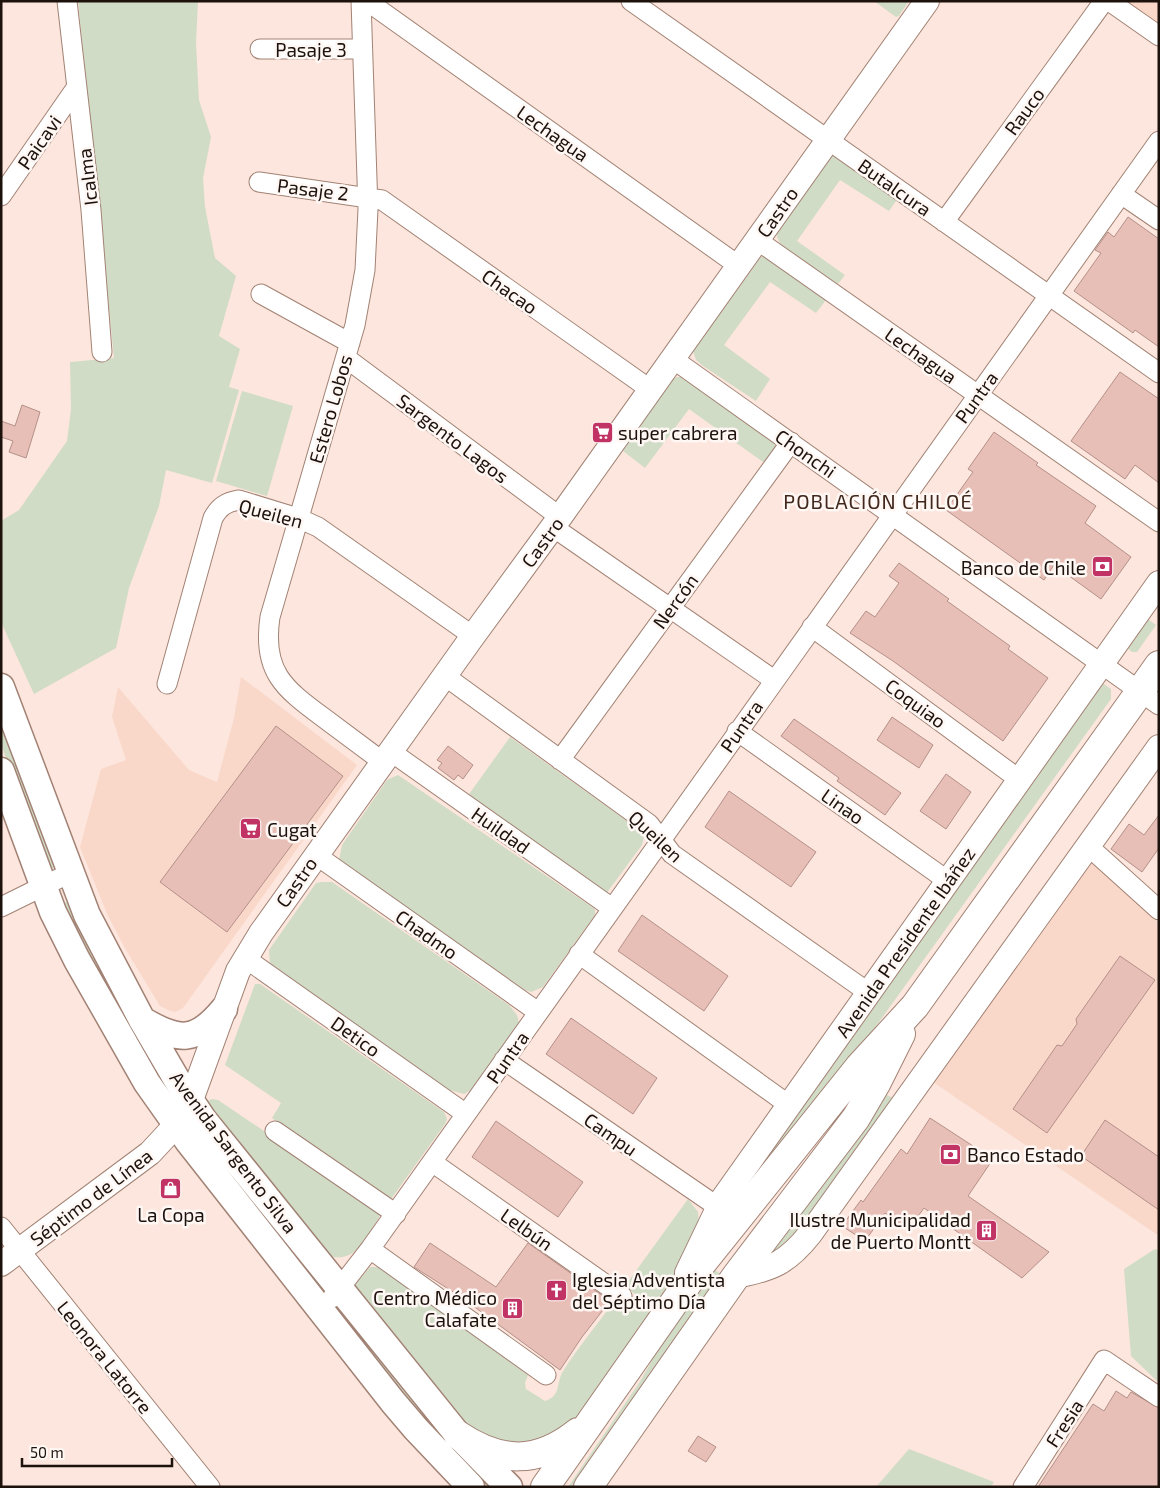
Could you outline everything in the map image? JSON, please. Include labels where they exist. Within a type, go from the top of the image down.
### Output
[{"type":"main road","name":"Avenida Presidente Ibáñez","points":[[545,1487],[668,1310],[724,1218],[915,1006],[1149,698],[1159,665]]},
{"type":"main road","name":"Avenida Sargento Silva","points":[[1,687],[70,874],[99,940],[142,1020],[190,1100],[339,1289],[458,1435],[509,1487]]},
{"type":"main road","name":"Avenida Sargento Silva","points":[[1,770],[53,912],[81,968],[147,1084],[176,1125],[416,1429],[471,1487]]},
{"type":"main road","name":"Avenida Presidente Ibáñez","points":[[588,1487],[736,1276],[813,1177],[867,1100],[915,1006]]},
{"type":"main road","points":[[142,1020],[171,1034],[188,1035],[200,1033],[224,1009]]},
{"type":"main road","points":[[724,1218],[730,1265],[736,1276]]},
{"type":"main road","points":[[458,1435],[489,1452],[507,1456],[525,1456],[555,1449],[595,1415]]},
{"type":"street","name":"Icalma","points":[[67,1],[91,210],[102,352]]},
{"type":"street","name":"Estero Lobos","points":[[361,1],[368,196],[363,287],[348,350],[298,518],[270,617],[268,632],[272,662],[287,689],[386,756]]},
{"type":"street","name":"Lechagua","points":[[367,1],[739,266]]},
{"type":"street","name":"Butalcura","points":[[631,1],[1159,373]]},
{"type":"street","name":"Castro","points":[[190,1100],[238,970],[246,958],[386,756],[557,522],[927,1]]},
{"type":"street","name":"Rauco","points":[[944,222],[1104,1]]},
{"type":"street","points":[[1109,1],[1159,36]]},
{"type":"street","name":"Pasaje 3","points":[[260,49],[362,49]]},
{"type":"street","name":"Paicavi","points":[[1,196],[76,88]]},
{"type":"street","name":"Puntra","points":[[322,1310],[396,1214],[737,731],[1159,141]]},
{"type":"street","name":"Pasaje 2","points":[[259,182],[368,196]]},
{"type":"street","points":[[1121,194],[1159,220]]},
{"type":"street","name":"Chacao","points":[[368,196],[382,200],[651,390]]},
{"type":"street","name":"Lechagua","points":[[757,240],[1159,522]]},
{"type":"street","name":"Sargento Lagos","points":[[261,294],[348,350],[557,522],[670,608],[774,680]]},
{"type":"street","name":"Chonchi","points":[[673,359],[1149,698]]},
{"type":"street","name":"Nercón","points":[[560,760],[790,442]]},
{"type":"street","name":"Queilen","points":[[167,684],[213,518],[217,511],[231,502],[239,500],[298,518],[318,527],[473,636]]},
{"type":"street","name":"Avenida Presidente Ibáñez","points":[[724,1218],[789,1105],[1159,584]]},
{"type":"street","name":"Coquiao","points":[[812,626],[1020,780]]},
{"type":"street","name":"Queilen","points":[[444,676],[649,824],[672,854],[869,993]]},
{"type":"street","name":"Linao","points":[[737,731],[948,881]]},
{"type":"street","points":[[736,1276],[764,1271],[782,1263],[792,1256],[810,1234],[1159,747]]},
{"type":"street","name":"Huildad","points":[[386,756],[612,908]]},
{"type":"street","points":[[1087,845],[1159,910]]},
{"type":"street","name":"Chadmo","points":[[316,855],[538,1012]]},
{"type":"street","points":[[1,907],[43,885],[70,874]]},
{"type":"street","points":[[579,954],[789,1105]]},
{"type":"street","name":"Detico","points":[[246,958],[466,1114]]},
{"type":"street","name":"Campu","points":[[504,1060],[724,1218]]},
{"type":"street","name":"Séptimo de Línea","points":[[10,1258],[150,1152],[176,1125],[190,1100]]},
{"type":"street","points":[[275,1131],[396,1214]]},
{"type":"street","name":"Lelbún","points":[[432,1162],[622,1296]]},
{"type":"street","name":"Leonora Latorre","points":[[1,1227],[10,1258],[210,1487]]},
{"type":"street","points":[[370,1249],[546,1374]]},
{"type":"street","name":"Fresia","points":[[1023,1487],[1104,1360],[1159,1397]]},
{"type":"shaded area","points":[[1123,1],[1159,1],[1159,26]]},
{"type":"shaded area","points":[[241,677],[357,765],[183,1008],[175,1012],[160,1006],[126,950],[108,916],[80,847],[101,769],[126,760],[112,717],[118,687],[189,770],[217,782],[234,718]]},
{"type":"shaded area","points":[[1089,856],[1159,924],[1159,1236],[933,1082]]},
{"type":"green space","points":[[78,1],[198,1],[196,43],[199,100],[211,137],[203,178],[205,207],[215,258],[236,276],[219,336],[240,349],[229,387],[239,390],[212,483],[166,470],[159,506],[129,588],[116,648],[34,694],[1,622],[1,521],[19,510],[67,441],[71,409],[70,362],[114,358]]},
{"type":"green space","points":[[874,1],[909,1],[899,16],[896,17]]},
{"type":"green space","points":[[832,154],[900,195],[889,211],[840,180],[797,241],[845,275],[838,284],[781,245],[777,237],[777,232]]},
{"type":"green space","points":[[761,257],[765,257],[826,300],[816,313],[770,282],[724,345],[770,379],[756,401],[703,366],[696,360],[693,351]]},
{"type":"green space","points":[[681,377],[775,443],[775,449],[771,457],[763,462],[689,409],[645,468],[623,451],[672,380]]},
{"type":"green space","points":[[242,391],[293,406],[267,496],[216,481]]},
{"type":"green space","points":[[1145,617],[1156,625],[1137,652],[1132,652],[1127,648]]},
{"type":"green space","points":[[1104,684],[1111,689],[1111,699],[874,1029],[842,1072],[741,1195],[730,1199],[1098,685]]},
{"type":"green space","points":[[1,717],[54,861],[54,868],[50,870],[45,868],[1,744]]},
{"type":"green space","points":[[510,737],[641,831],[644,837],[642,845],[606,894],[467,797]]},
{"type":"green space","points":[[398,775],[595,909],[595,915],[543,987],[531,992],[525,990],[339,860],[342,845],[387,780]]},
{"type":"green space","points":[[332,882],[509,1005],[517,1015],[519,1023],[471,1090],[464,1094],[446,1089],[270,964],[269,950],[316,883]]},
{"type":"green space","points":[[69,903],[177,1107],[113,1005],[63,904]]},
{"type":"green space","points":[[255,984],[260,984],[444,1112],[447,1119],[445,1124],[391,1199],[384,1197],[272,1118],[281,1103],[225,1065]]},
{"type":"green space","points":[[885,1094],[893,1098],[787,1247],[771,1255],[768,1253]]},
{"type":"green space","points":[[212,1099],[218,1100],[379,1209],[380,1215],[378,1220],[354,1252],[343,1257],[329,1256],[207,1107],[207,1101]]},
{"type":"green space","points":[[688,1199],[698,1212],[699,1225],[679,1269],[580,1416],[566,1430],[520,1448],[474,1434],[355,1289],[355,1285],[370,1267],[380,1267],[528,1375],[525,1383],[526,1389],[545,1401],[554,1396],[562,1373],[615,1300],[626,1307],[636,1295],[625,1286]]},
{"type":"green space","points":[[1155,1249],[1159,1251],[1159,1383],[1131,1356],[1124,1269]]},
{"type":"green space","points":[[713,1269],[721,1274],[573,1487],[568,1487],[639,1383],[666,1336]]},
{"type":"green space","points":[[340,1308],[497,1487],[481,1487],[334,1313]]},
{"type":"green space","points":[[909,1449],[994,1482],[991,1487],[876,1487]]},
{"type":"building","points":[[1128,217],[1159,239],[1159,347],[1135,330],[1133,333],[1074,291],[1101,253],[1095,250],[1108,232],[1114,237]]},
{"type":"building","points":[[1120,372],[1159,399],[1159,483],[1135,465],[1125,479],[1071,441]]},
{"type":"building","points":[[22,405],[40,412],[26,458],[9,452],[13,441],[1,437],[1,421],[15,426]]},
{"type":"building","points":[[994,432],[1038,463],[1036,465],[1096,506],[1085,523],[1131,557],[1101,599],[1054,565],[1044,580],[946,510],[973,472],[968,469]]},
{"type":"building","points":[[899,563],[949,599],[947,601],[1010,646],[1008,649],[1048,678],[1003,741],[893,661],[850,633],[866,611],[875,617],[899,583],[889,576]]},
{"type":"building","points":[[892,717],[933,745],[919,768],[877,740]]},
{"type":"building","points":[[794,719],[901,793],[885,815],[837,781],[839,778],[781,736]]},
{"type":"building","name":"Cugat","points":[[276,726],[343,776],[227,932],[160,882]]},
{"type":"building","points":[[448,746],[473,765],[463,779],[458,775],[454,780],[438,768],[442,763],[437,760]]},
{"type":"building","points":[[946,774],[971,792],[946,829],[920,811]]},
{"type":"building","points":[[729,791],[816,852],[791,887],[705,827]]},
{"type":"building","points":[[1159,815],[1159,848],[1142,872],[1111,849],[1129,824],[1144,835]]},
{"type":"building","points":[[642,915],[728,976],[704,1011],[618,951]]},
{"type":"building","points":[[1120,956],[1155,980],[1047,1133],[1013,1109],[1057,1045],[1062,1046],[1077,1024],[1076,1019]]},
{"type":"building","points":[[571,1018],[657,1078],[633,1114],[546,1054]]},
{"type":"building","points":[[930,1118],[993,1159],[968,1196],[1049,1252],[1022,1278],[924,1208],[908,1230],[885,1213],[865,1241],[842,1226],[861,1200],[863,1202],[901,1149],[907,1154]]},
{"type":"building","points":[[1105,1120],[1159,1157],[1159,1210],[1081,1156]]},
{"type":"building","points":[[496,1121],[583,1182],[558,1217],[472,1157]]},
{"type":"building","points":[[430,1243],[496,1287],[528,1243],[610,1301],[582,1337],[560,1370],[461,1297],[414,1267]]},
{"type":"building","points":[[1116,1391],[1127,1398],[1131,1392],[1159,1408],[1159,1487],[1038,1487],[1093,1404],[1104,1411]]},
{"type":"building","points":[[698,1436],[716,1447],[706,1462],[688,1451]]},
{"type":"place","name":"super cabrera","points":[[602,432]]},
{"type":"place","name":"Banco de Chile","points":[[1102,567]]},
{"type":"place","name":"Cugat","points":[[251,829]]},
{"type":"place","name":"Banco Estado","points":[[951,1154]]},
{"type":"place","name":"La Copa","points":[[171,1188]]},
{"type":"place","name":"Ilustre Municipalidad de Puerto Montt","points":[[987,1230]]},
{"type":"place","name":"Iglesia Adventista del Séptimo Día","points":[[556,1290]]},
{"type":"place","name":"Centro Médico Calafate","points":[[513,1308]]},
{"type":"district","name":"POBLACIÓN CHILOÉ","points":[[878,501]]}]
